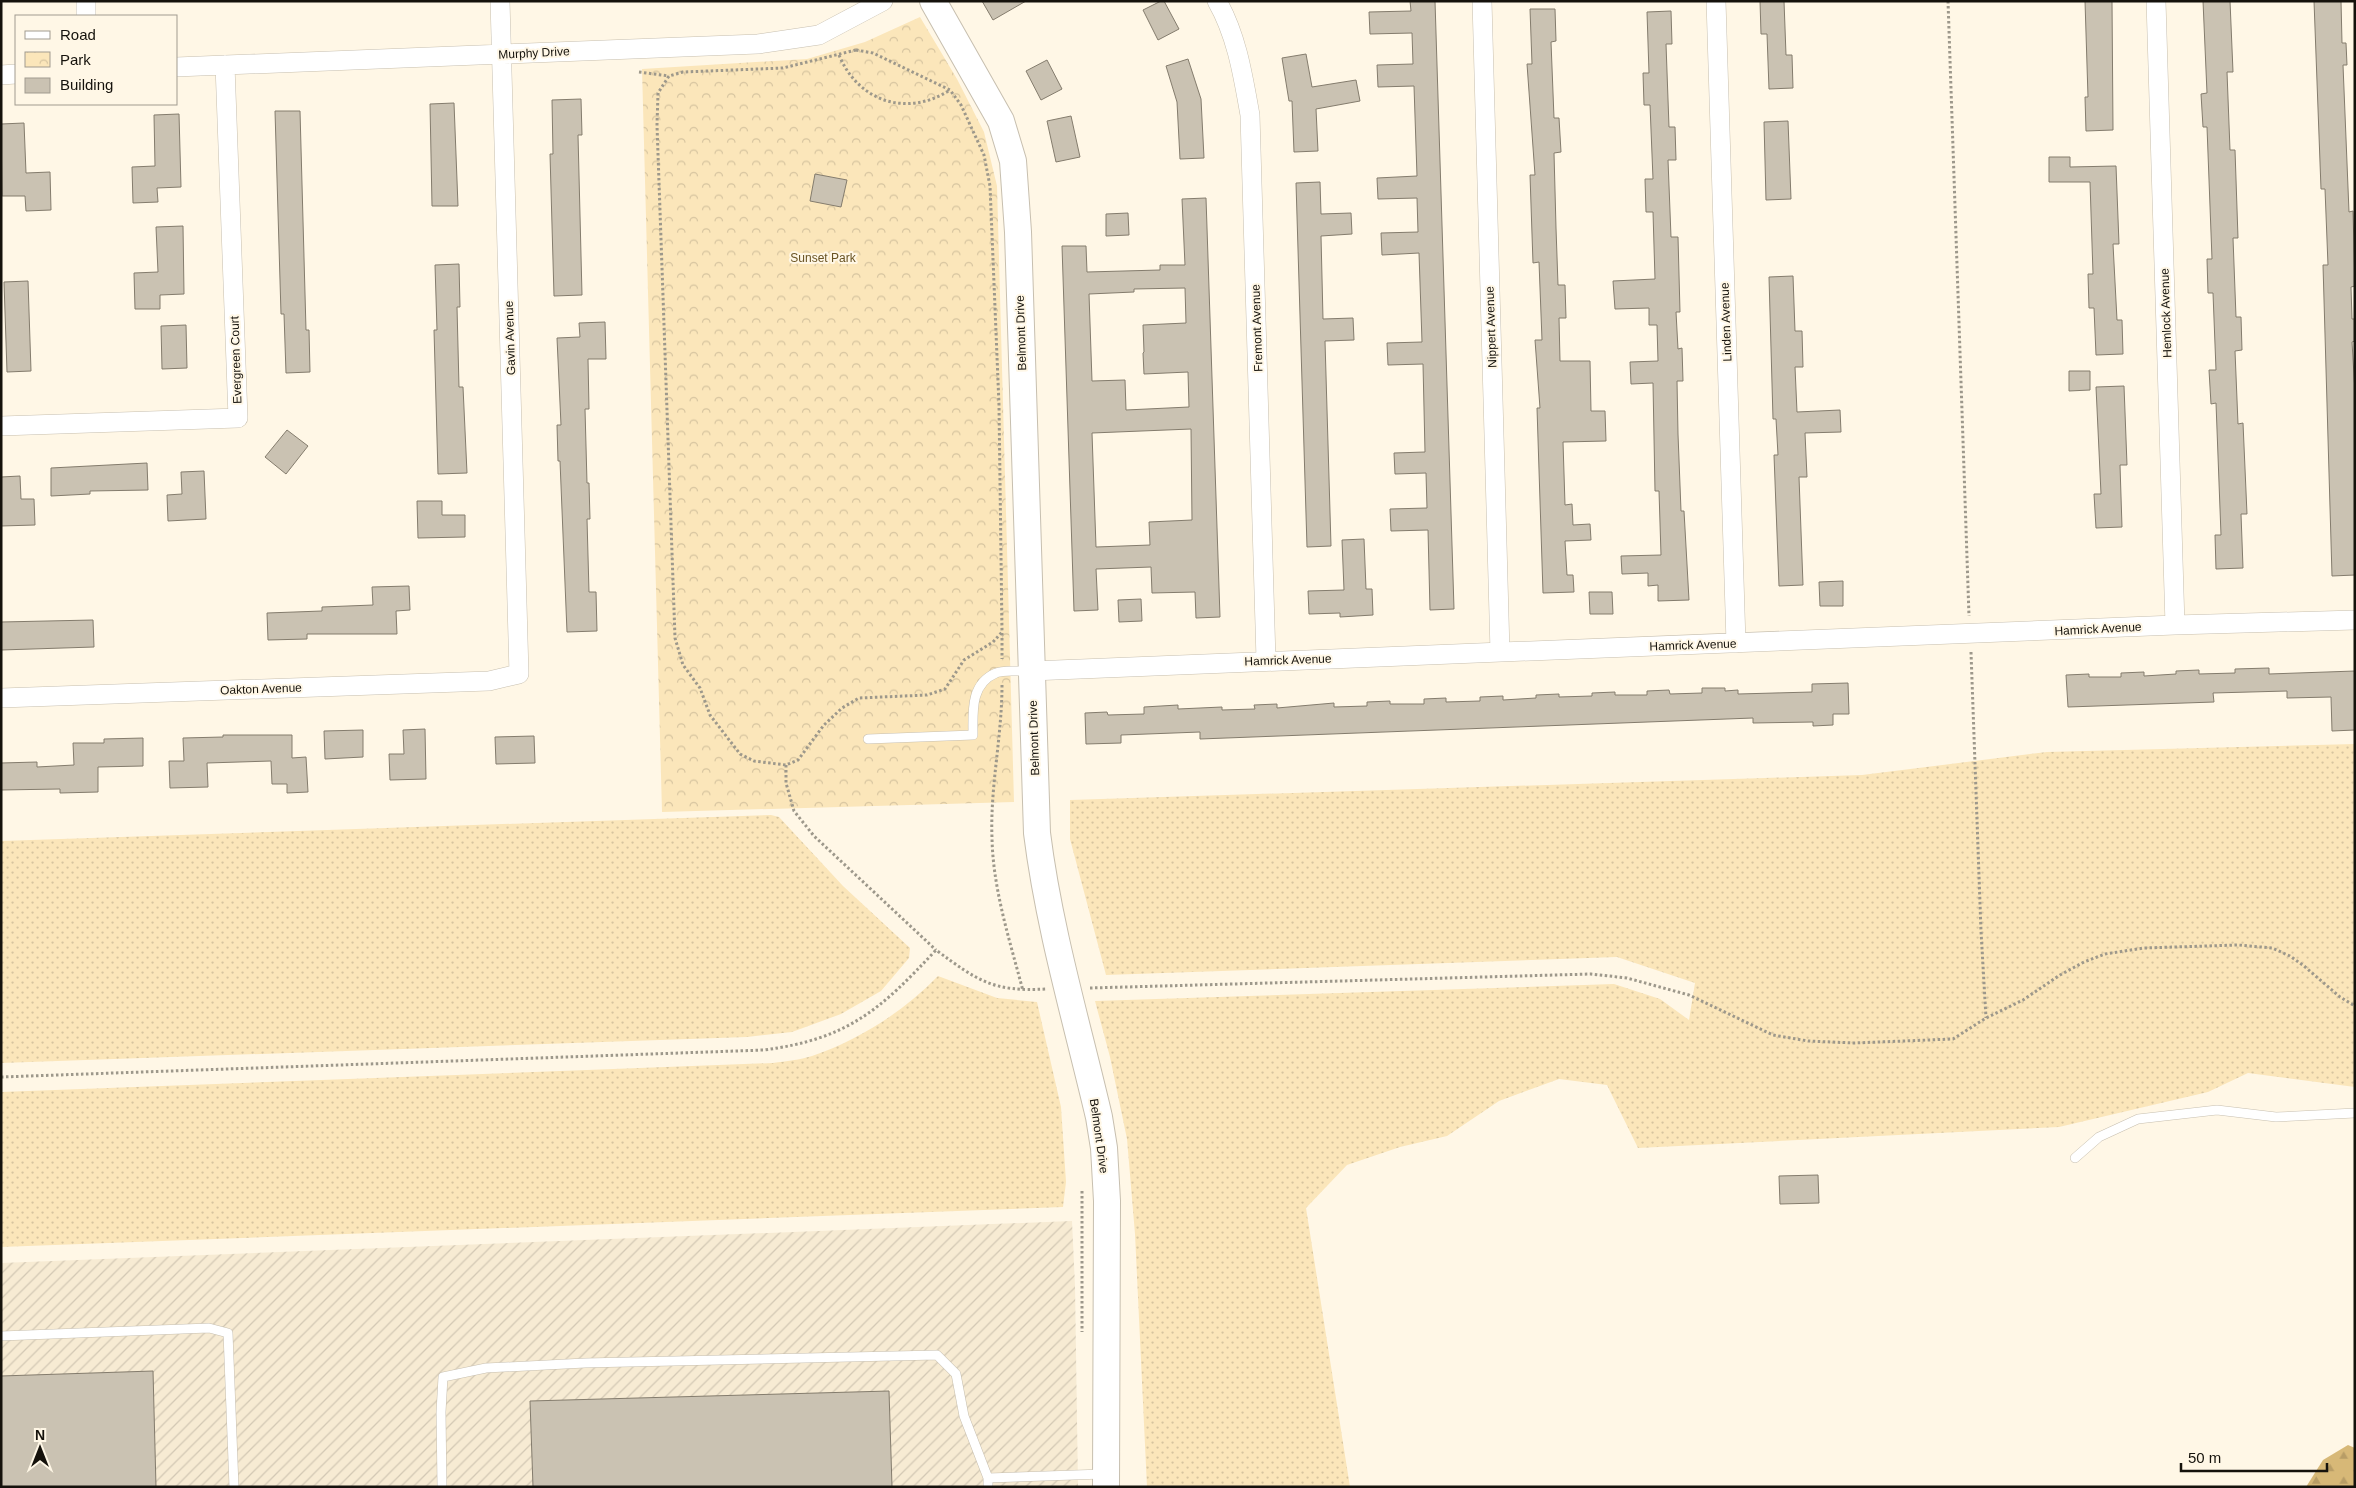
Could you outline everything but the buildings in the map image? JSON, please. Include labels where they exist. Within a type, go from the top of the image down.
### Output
[{"type":"street","points":[[86,1],[86,15]]},
{"type":"street","name":"Gavin Avenue","points":[[500,1],[519,674]]},
{"type":"street","name":"Murphy Drive","points":[[178,67],[767,43],[819,36],[883,1]]},
{"type":"street","name":"Belmont Drive","points":[[933,1],[1001,122],[1013,161],[1018,232],[1037,833],[1044,884],[1053,992],[1099,1117],[1104,1148],[1107,1201],[1106,1480]]},
{"type":"street","name":"Fremont Avenue","points":[[1217,1],[1229,21],[1250,115],[1266,660]]},
{"type":"street","name":"Nippert Avenue","points":[[1482,1],[1500,652]]},
{"type":"street","name":"Linden Avenue","points":[[1716,1],[1736,643]]},
{"type":"street","name":"Hemlock Avenue","points":[[2156,1],[2175,625]]},
{"type":"street","name":"Evergreen Court","points":[[1,426],[238,418],[225,65]]},
{"type":"street","points":[[1,75],[15,74]]},
{"type":"street","name":"Hamrick Avenue","points":[[1031,671],[1266,660],[1970,635],[2175,625],[2355,620]]},
{"type":"street","name":"Oakton Avenue","points":[[1,698],[489,681],[519,674]]},
{"type":"lane","points":[[868,739],[973,735],[973,702],[981,683],[997,672],[1031,671]]},
{"type":"lane","points":[[2075,1158],[2099,1137],[2138,1119],[2217,1110],[2276,1117],[2355,1112]]},
{"type":"lane","points":[[1,1336],[209,1328],[228,1334],[234,1487]]},
{"type":"lane","points":[[442,1487],[441,1412],[443,1377],[486,1368],[586,1363],[937,1355],[956,1374],[964,1416],[988,1482],[1106,1480]]},
{"type":"path","points":[[1948,1],[1970,635],[1986,1018]]},
{"type":"path","points":[[639,72],[669,76],[683,72],[783,68],[856,50],[873,53],[950,90],[961,105],[984,155],[990,186],[999,404],[1002,632],[1002,717],[992,804],[992,840],[996,883],[1023,991]]},
{"type":"path","points":[[839,55],[844,67],[862,89],[886,101],[914,104],[939,97],[950,90]]},
{"type":"path","points":[[669,76],[658,93],[657,125],[675,638],[683,665],[700,688],[710,715],[740,754],[754,761],[786,765],[798,760],[824,725],[859,698],[927,695],[945,688],[964,660],[993,642],[1002,632]]},
{"type":"path","points":[[786,765],[786,783],[794,810],[814,836],[936,950],[975,978],[1006,989],[1053,992],[1591,974],[1627,978],[1671,989],[1689,995],[1773,1034],[1808,1041],[1854,1043],[1953,1039],[1986,1018],[2023,1000],[2060,975],[2104,954],[2144,948],[2238,945],[2272,948],[2297,961],[2355,1006]]},
{"type":"path","points":[[1,1076],[740,1052],[783,1048],[820,1039],[847,1028],[884,1003],[936,950]]},
{"type":"path","points":[[1081,1184],[1082,1340]]},
{"type":"shaded area","points":[[1072,1221],[1075,1286],[1078,1487],[1,1487],[1,1263]]},
{"type":"green space","name":"Sunset Park","points":[[920,17],[957,79],[984,132],[997,186],[1014,802],[662,812],[642,69],[807,59],[865,42]]},
{"type":"green space","points":[[2355,744],[2355,1087],[2248,1073],[2208,1092],[2059,1127],[1638,1148],[1607,1085],[1559,1079],[1499,1101],[1447,1136],[1400,1147],[1347,1165],[1306,1208],[1350,1487],[1147,1487],[1135,1234],[1127,1139],[1110,1057],[1095,1001],[1614,984],[1660,999],[1689,1020],[1695,983],[1617,957],[1106,975],[1070,839],[1070,800],[1862,775],[2047,752]]},
{"type":"green space","points":[[771,815],[779,817],[843,886],[910,948],[909,958],[881,991],[841,1014],[792,1032],[747,1037],[1,1063],[1,841]]},
{"type":"green space","points":[[938,976],[997,998],[1037,1002],[1061,1107],[1066,1182],[1063,1207],[1,1247],[1,1092],[773,1063],[812,1056],[847,1042],[895,1013]]},
{"type":"green space","points":[[2348,1445],[2355,1448],[2355,1487],[2306,1487],[2323,1460]]}]
